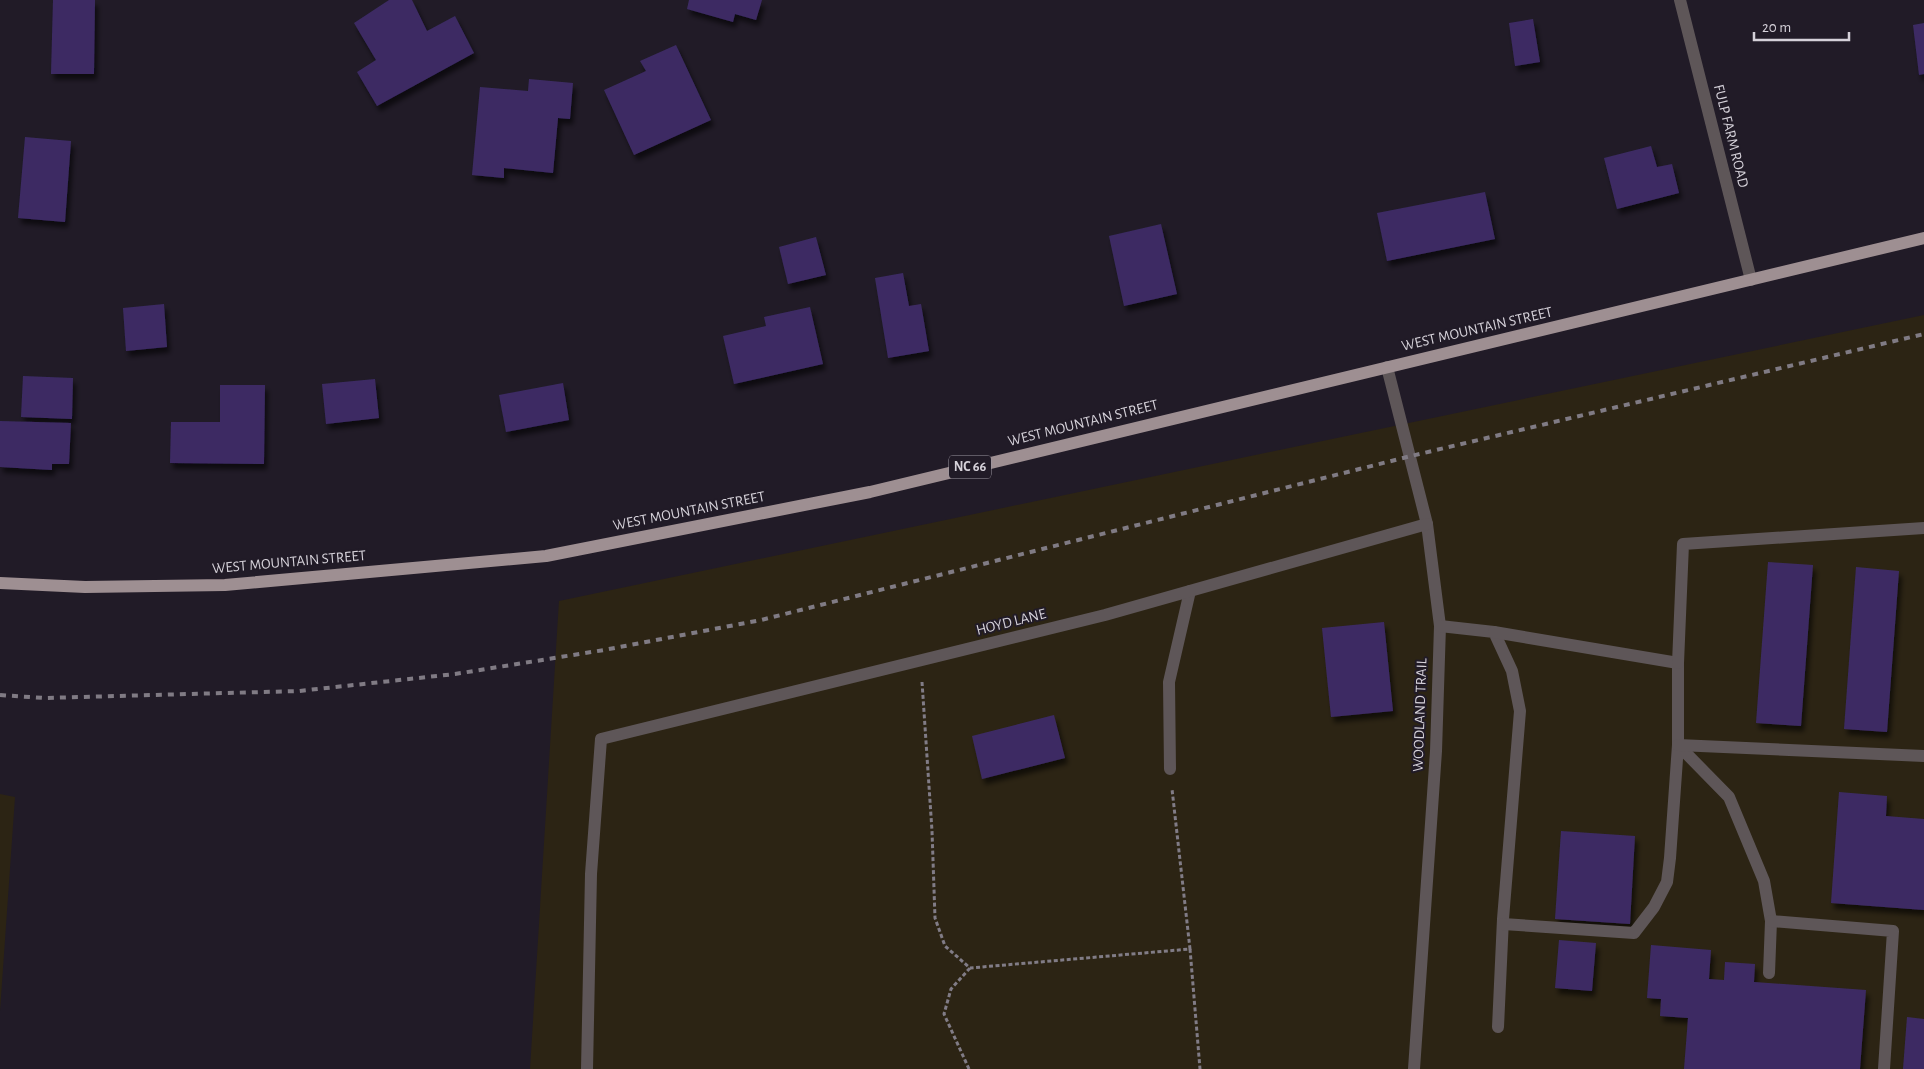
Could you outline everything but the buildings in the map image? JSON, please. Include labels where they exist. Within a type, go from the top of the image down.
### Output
[{"type":"main road","name":"WEST MOUNTAIN STREET","points":[[0,583],[85,588],[225,585],[546,556],[870,492],[1924,238]]},
{"type":"street","name":"FULP FARM ROAD","points":[[1680,0],[1751,280]]},
{"type":"street","name":"WOODLAND TRAIL","points":[[1387,367],[1428,524],[1440,626],[1436,751],[1414,1069]]},
{"type":"street","name":"HOYD LANE","points":[[587,1069],[591,874],[601,740],[771,696],[920,662],[1104,615],[1428,524]]},
{"type":"street","points":[[1503,924],[1634,933],[1654,907],[1667,882],[1678,745],[1678,662],[1683,544],[1924,528]]},
{"type":"street","points":[[1170,769],[1169,682],[1190,591]]},
{"type":"street","points":[[1440,626],[1494,632],[1678,662]]},
{"type":"street","points":[[1494,632],[1512,671],[1520,711],[1503,924],[1498,1027]]},
{"type":"street","points":[[1678,745],[1924,756]]},
{"type":"street","points":[[1678,745],[1729,797],[1764,881],[1772,921],[1769,973]]},
{"type":"street","points":[[1772,921],[1893,931],[1884,1069]]},
{"type":"path","points":[[920,662],[932,831],[935,918],[945,946],[970,968]]},
{"type":"path","points":[[1170,769],[1190,949],[1200,1069]]},
{"type":"path","points":[[968,1069],[944,1014],[951,989],[970,968],[1190,949]]},
{"type":"shaded area","points":[[1924,315],[1924,1069],[530,1069],[559,601]]},
{"type":"shaded area","points":[[0,794],[15,797],[0,1011]]},
{"type":"railway","points":[[0,695],[44,698],[299,691],[455,674],[604,650],[761,620],[1411,456],[1924,334]]}]
